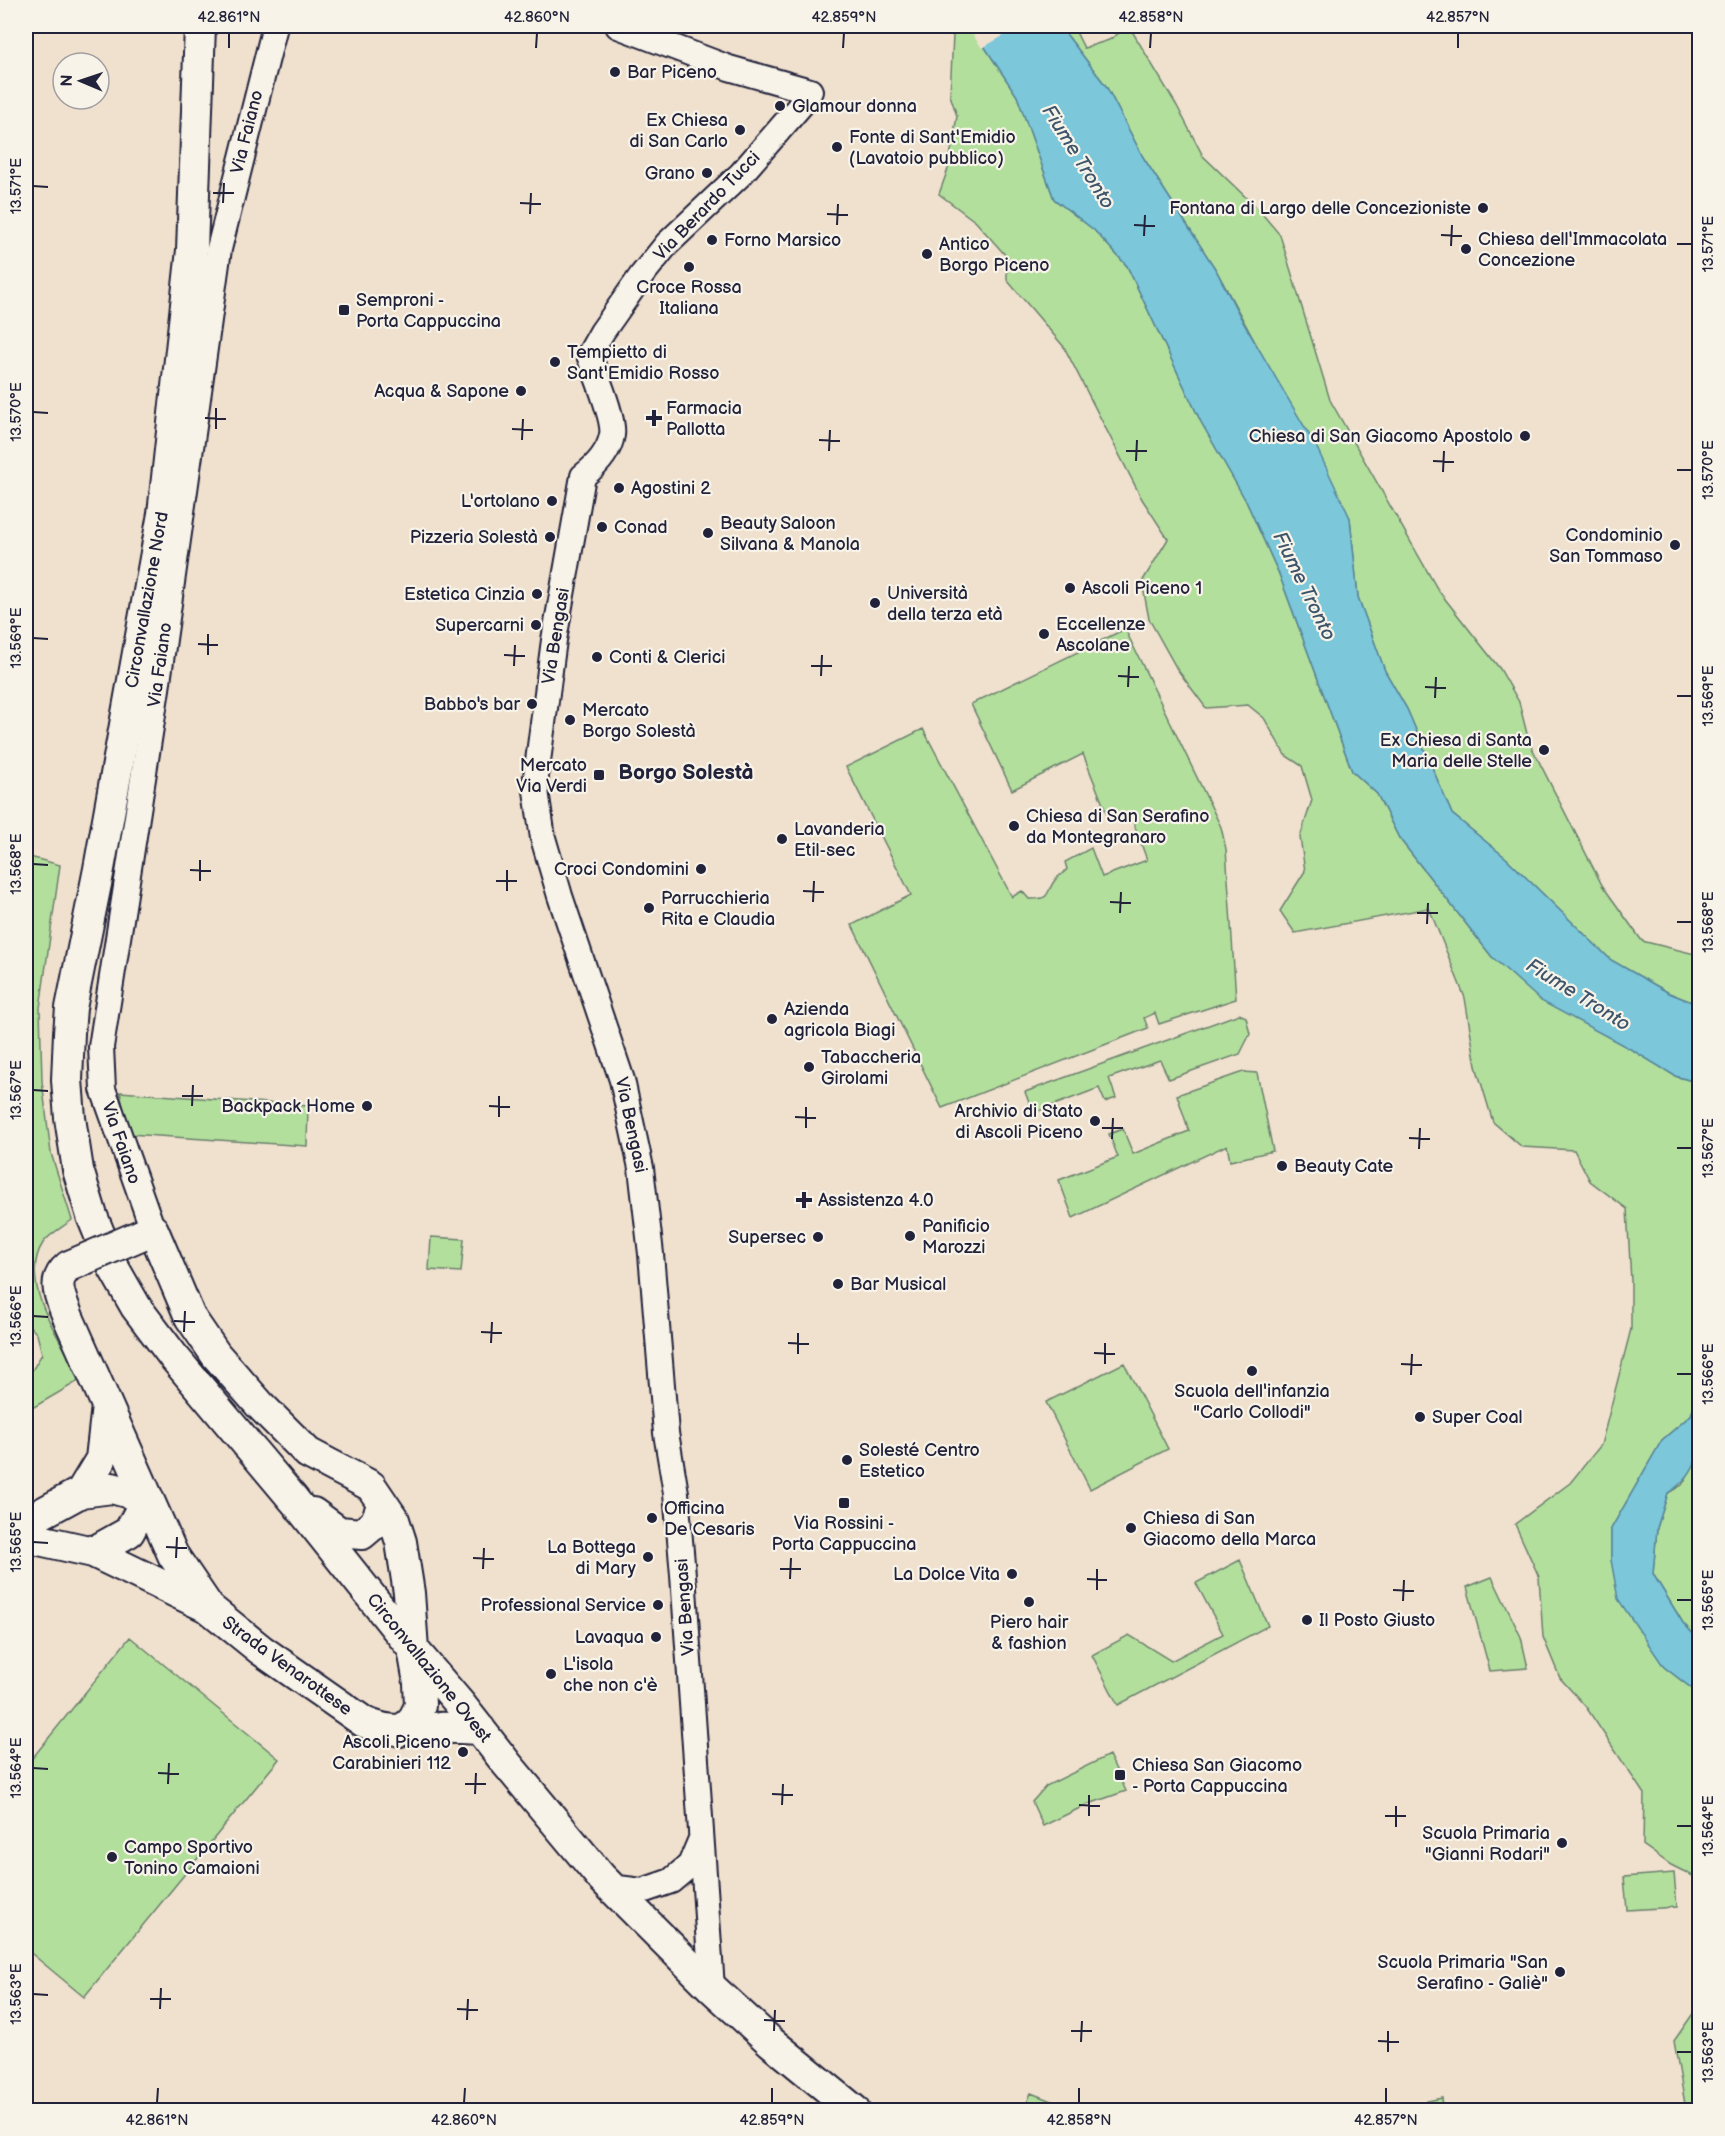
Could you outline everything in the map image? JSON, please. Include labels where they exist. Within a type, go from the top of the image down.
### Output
[{"type":"main road","name":"Circonvallazione Nord","points":[[78,1170],[70,1118],[68,1080],[71,1016],[163,514],[192,250],[200,26]]},
{"type":"main road","name":"Circonvallazione Ovest","points":[[78,1170],[92,1216],[112,1265],[136,1307],[173,1356],[294,1500],[412,1649],[610,1887],[712,1988],[771,2042],[854,2110]]},
{"type":"main road","name":"Strada Venarottese","points":[[147,1232],[69,1266],[61,1273],[58,1292],[173,1555],[209,1608]]},
{"type":"main road","points":[[147,1232],[190,1317],[216,1355],[260,1405],[308,1453],[371,1486],[394,1520],[401,1542],[409,1593],[412,1649],[419,1683],[420,1706],[412,1722],[400,1731]]},
{"type":"main road","name":"Strada Venarottese","points":[[81,1492],[101,1459],[107,1406]]},
{"type":"main road","points":[[26,1522],[81,1492],[112,1488],[147,1498],[129,1532],[93,1552]]},
{"type":"main road","points":[[294,1500],[339,1532],[362,1534],[375,1523],[383,1504]]},
{"type":"main road","name":"Strada Venarottese","points":[[26,1537],[93,1552],[209,1608],[261,1650],[364,1722],[382,1730],[480,1729]]},
{"type":"street","name":"Via Faiano","points":[[147,1232],[103,1089],[100,1047],[157,689],[219,249],[275,26]]},
{"type":"street","name":"Via Berardo Tucci","points":[[612,434],[610,418],[589,355],[667,244],[741,174],[806,99],[810,91],[729,68],[618,26]]},
{"type":"street","name":"Via Bengasi","points":[[612,434],[605,454],[583,476],[554,640],[535,784],[543,838],[622,1080],[639,1155],[651,1254],[666,1433],[676,1494],[712,1988]]},
{"type":"street","name":"Via Bengasi","points":[[610,1887],[642,1891],[671,1881],[690,1865],[701,1839]]},
{"type":"green space","points":[[921,26],[971,26],[1017,96],[1054,199],[1094,230],[1127,266],[1201,422],[1246,501],[1279,574],[1352,771],[1377,794],[1399,838],[1492,957],[1675,1076],[1699,1083],[1699,1393],[1691,1415],[1662,1440],[1611,1529],[1611,1560],[1664,1667],[1699,1694],[1699,1879],[1671,1865],[1643,1845],[1644,1794],[1586,1707],[1560,1678],[1543,1637],[1539,1577],[1515,1524],[1570,1483],[1601,1445],[1631,1329],[1627,1209],[1590,1181],[1574,1150],[1522,1147],[1493,1122],[1476,1066],[1465,998],[1429,908],[1295,933],[1280,911],[1305,871],[1300,837],[1312,800],[1302,766],[1285,755],[1264,718],[1248,705],[1206,708],[1177,669],[1149,619],[1142,582],[1168,539],[1142,499],[1064,347],[1007,280],[1007,257],[976,222],[939,194],[948,169],[957,116],[950,95],[953,35],[929,32]]},
{"type":"green space","points":[[1060,26],[1073,26],[1084,48],[1109,40],[1129,26],[1177,106],[1203,156],[1258,209],[1280,235],[1330,400],[1438,590],[1500,669],[1519,702],[1529,742],[1602,885],[1642,941],[1699,955],[1699,1005],[1669,993],[1611,960],[1506,858],[1452,814],[1407,709],[1385,671],[1358,597],[1350,518],[1216,270],[1143,157],[1106,86]]},
{"type":"green space","points":[[1125,629],[1221,827],[1226,849],[1236,999],[1159,1024],[1155,1013],[1144,1018],[1148,1028],[942,1108],[852,925],[911,895],[846,767],[923,729],[1012,897],[1022,891],[1029,899],[1045,897],[1055,880],[1067,869],[1065,862],[1091,848],[1102,877],[1147,860],[1130,813],[1110,822],[1083,754],[1012,790],[971,704]]},
{"type":"green space","points":[[26,856],[60,865],[40,1008],[42,1081],[51,1153],[72,1220],[43,1243],[36,1259],[35,1276],[45,1312],[82,1379],[34,1407],[26,1407],[26,1376],[30,1374],[42,1354],[37,1334],[26,1322]]},
{"type":"green space","points":[[1239,1014],[1246,1017],[1250,1034],[1240,1054],[1169,1079],[1160,1060],[1109,1078],[1116,1098],[1105,1102],[1099,1088],[1033,1113],[1025,1092]]},
{"type":"green space","points":[[1243,1072],[1257,1073],[1273,1151],[1230,1161],[1227,1145],[1073,1218],[1059,1180],[1118,1157],[1109,1134],[1123,1129],[1133,1154],[1189,1131],[1177,1095]]},
{"type":"green space","points":[[120,1092],[308,1106],[307,1146],[129,1134]]},
{"type":"green space","points":[[431,1237],[464,1239],[461,1272],[429,1270]]},
{"type":"green space","points":[[1124,1363],[1168,1449],[1090,1489],[1046,1402]]},
{"type":"green space","points":[[1699,1456],[1699,1640],[1683,1623],[1653,1574],[1657,1528],[1668,1493],[1682,1485]]},
{"type":"green space","points":[[1240,1560],[1268,1626],[1118,1705],[1092,1655],[1129,1635],[1171,1661],[1223,1634],[1196,1583]]},
{"type":"green space","points":[[1492,1577],[1521,1637],[1528,1668],[1490,1671],[1467,1587]]},
{"type":"green space","name":"Campo Sportivo Tonino Camaioni","points":[[130,1637],[279,1759],[84,1997],[26,1949],[26,1766]]},
{"type":"green space","points":[[1109,1755],[1126,1791],[1086,1805],[1043,1826],[1032,1802],[1046,1786]]},
{"type":"green space","points":[[1674,1873],[1677,1907],[1627,1910],[1624,1877]]},
{"type":"green space","points":[[1699,2005],[1699,2110],[1686,2110],[1674,2041]]},
{"type":"green space","points":[[1031,2093],[1074,2110],[1024,2110]]},
{"type":"green space","points":[[1442,2098],[1443,2110],[1386,2110]]},
{"type":"water","name":"Fiume Tronto","points":[[971,26],[1060,26],[1106,86],[1143,157],[1216,270],[1243,322],[1317,448],[1350,518],[1358,597],[1385,671],[1407,709],[1452,814],[1506,858],[1611,960],[1669,993],[1699,1005],[1699,1083],[1675,1076],[1541,1001],[1492,957],[1399,838],[1377,794],[1352,771],[1279,574],[1246,501],[1201,422],[1127,266],[1094,230],[1054,199],[1017,96]]},
{"type":"water","points":[[1699,1393],[1700,1436],[1696,1461],[1690,1473],[1668,1493],[1657,1528],[1653,1574],[1683,1623],[1699,1640],[1699,1694],[1664,1667],[1618,1599],[1611,1560],[1611,1529],[1662,1440],[1691,1415]]},
{"type":"pier","points":[[989,26],[1021,26],[982,48],[973,35]]},
{"type":"place","name":"Bar Piceno","points":[[615,72]]},
{"type":"place","name":"Glamour donna","points":[[780,106]]},
{"type":"place","name":"Ex Chiesa di San Carlo","points":[[740,130]]},
{"type":"place","name":"Fonte di Sant'Emidio (Lavatoio pubblico)","points":[[837,147]]},
{"type":"place","name":"Grano","points":[[707,173]]},
{"type":"place","name":"Fontana di Largo delle Concezioniste","points":[[1483,208]]},
{"type":"place","name":"Forno Marsico","points":[[712,240]]},
{"type":"place","name":"Chiesa dell'Immacolata Concezione","points":[[1466,249]]},
{"type":"place","name":"Antico Borgo Piceno","points":[[927,254]]},
{"type":"place","name":"Croce Rossa Italiana","points":[[689,267]]},
{"type":"place","name":"Semproni - Porta Cappuccina","points":[[344,310]]},
{"type":"place","name":"Tempietto di Sant'Emidio Rosso","points":[[555,362]]},
{"type":"place","name":"Acqua & Sapone","points":[[521,391]]},
{"type":"place","name":"Farmacia Pallotta","points":[[654,418]]},
{"type":"place","name":"Chiesa di San Giacomo Apostolo","points":[[1525,436]]},
{"type":"place","name":"Agostini 2","points":[[619,488]]},
{"type":"place","name":"L'ortolano","points":[[552,501]]},
{"type":"place","name":"Conad","points":[[602,527]]},
{"type":"place","name":"Beauty Saloon Silvana & Manola","points":[[708,533]]},
{"type":"place","name":"Pizzeria Solestà","points":[[550,537]]},
{"type":"place","name":"Condominio San Tommaso","points":[[1675,545]]},
{"type":"place","name":"Ascoli Piceno 1","points":[[1070,588]]},
{"type":"place","name":"Estetica Cinzia","points":[[537,594]]},
{"type":"place","name":"Università della terza età","points":[[875,603]]},
{"type":"place","name":"Supercarni","points":[[536,625]]},
{"type":"place","name":"Eccellenze Ascolane","points":[[1044,634]]},
{"type":"place","name":"Conti & Clerici","points":[[597,657]]},
{"type":"place","name":"Babbo's bar","points":[[532,704]]},
{"type":"place","name":"Mercato Borgo Solestà","points":[[570,720]]},
{"type":"place","name":"Ex Chiesa di Santa Maria delle Stelle","points":[[1544,750]]},
{"type":"place","name":"Mercato Via Verdi","points":[[599,775]]},
{"type":"place","name":"Chiesa di San Serafino da Montegranaro","points":[[1014,826]]},
{"type":"place","name":"Lavanderia Etil-sec","points":[[782,839]]},
{"type":"place","name":"Croci Condomini","points":[[701,869]]},
{"type":"place","name":"Parrucchieria Rita e Claudia","points":[[649,908]]},
{"type":"place","name":"Azienda agricola Biagi","points":[[772,1019]]},
{"type":"place","name":"Tabaccheria Girolami","points":[[809,1067]]},
{"type":"place","name":"Backpack Home","points":[[367,1106]]},
{"type":"place","name":"Archivio di Stato di Ascoli Piceno","points":[[1095,1121]]},
{"type":"place","name":"Beauty Cate","points":[[1282,1166]]},
{"type":"place","name":"Assistenza 4.0","points":[[804,1200]]},
{"type":"place","name":"Panificio Marozzi","points":[[910,1236]]},
{"type":"place","name":"Supersec","points":[[818,1237]]},
{"type":"place","name":"Bar Musical","points":[[838,1284]]},
{"type":"place","name":"Scuola dell'infanzia \"Carlo Collodi\"","points":[[1252,1371]]},
{"type":"place","name":"Super Coal","points":[[1420,1417]]},
{"type":"place","name":"Solesté Centro Estetico","points":[[847,1460]]},
{"type":"place","name":"Via Rossini - Porta Cappuccina","points":[[844,1503]]},
{"type":"place","name":"Officina De Cesaris","points":[[652,1518]]},
{"type":"place","name":"Chiesa di San Giacomo della Marca","points":[[1131,1528]]},
{"type":"place","name":"La Bottega di Mary","points":[[648,1557]]},
{"type":"place","name":"La Dolce Vita","points":[[1012,1574]]},
{"type":"place","name":"Piero hair & fashion","points":[[1029,1602]]},
{"type":"place","name":"Professional Service","points":[[658,1605]]},
{"type":"place","name":"Il Posto Giusto","points":[[1307,1620]]},
{"type":"place","name":"Lavaqua","points":[[656,1637]]},
{"type":"place","name":"L'isola che non c'è","points":[[551,1674]]},
{"type":"place","name":"Ascoli Piceno Carabinieri 112","points":[[463,1752]]},
{"type":"place","name":"Chiesa San Giacomo - Porta Cappuccina","points":[[1120,1775]]},
{"type":"place","name":"Scuola Primaria \"Gianni Rodari\"","points":[[1562,1843]]},
{"type":"place","name":"Campo Sportivo Tonino Camaioni","points":[[112,1857]]},
{"type":"place","name":"Scuola Primaria \"San Serafino - Galiè\"","points":[[1560,1972]]},
{"type":"district","name":"Borgo Solestà","points":[[686,772]]}]
